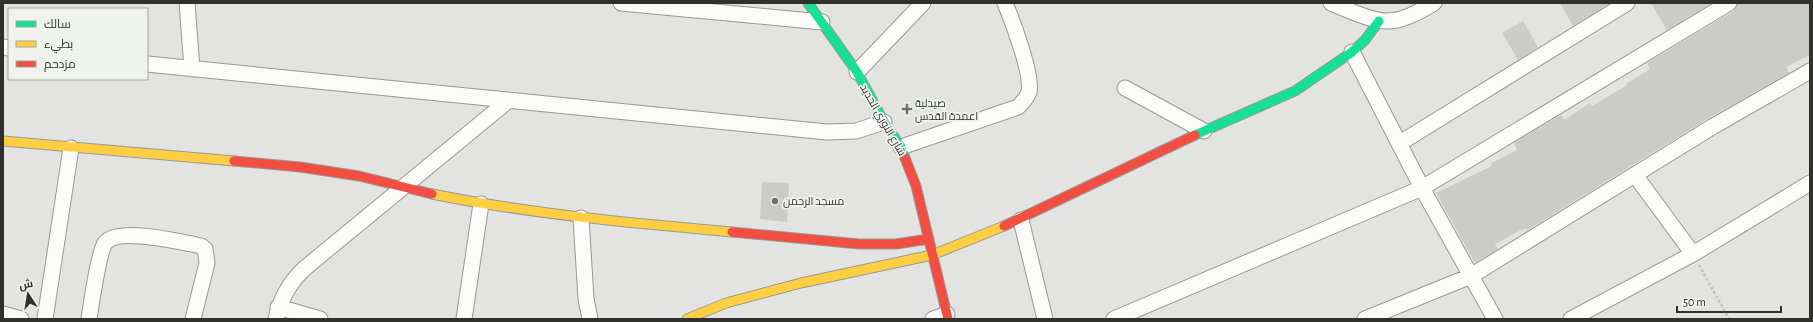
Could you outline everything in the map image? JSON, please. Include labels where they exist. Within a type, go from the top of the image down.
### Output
[{"type":"street","points":[[187,3],[192,69]]},
{"type":"street","points":[[621,3],[822,22]]},
{"type":"street","name":"شارع النوري الحديد","points":[[808,3],[856,72],[884,122],[901,147],[916,186],[929,239],[943,317]]},
{"type":"street","points":[[856,72],[923,3]]},
{"type":"street","points":[[901,147],[1018,107],[1024,101],[1029,92],[1028,76],[1016,31],[1005,3]]},
{"type":"street","points":[[1331,3],[1379,21],[1395,20],[1408,16],[1434,3]]},
{"type":"street","points":[[1400,143],[1627,3]]},
{"type":"street","points":[[1114,319],[1422,188],[1729,3]]},
{"type":"street","points":[[687,319],[726,303],[801,283],[932,255],[1021,220],[1204,132],[1295,91],[1352,52],[1366,40],[1379,21]]},
{"type":"street","points":[[1352,52],[1422,188],[1495,319]]},
{"type":"street","points":[[148,64],[827,132],[856,131],[884,122]]},
{"type":"street","points":[[1365,319],[1471,276],[1712,127],[1810,71]]},
{"type":"street","points":[[1125,88],[1204,132]]},
{"type":"street","points":[[320,319],[277,313],[287,289],[304,268],[509,100]]},
{"type":"street","points":[[3,141],[300,167],[359,176],[403,188],[481,204],[581,218],[859,244],[896,244],[929,239]]},
{"type":"street","points":[[45,319],[71,148]]},
{"type":"street","points":[[1635,175],[1693,254]]},
{"type":"street","points":[[1571,319],[1693,254],[1810,183]]},
{"type":"street","points":[[464,319],[481,204]]},
{"type":"street","points":[[581,218],[586,299],[590,319]]},
{"type":"street","points":[[1021,220],[1045,319]]},
{"type":"street","points":[[89,319],[105,243],[113,237],[126,235],[192,244],[201,246],[205,249],[207,263],[193,319]]},
{"type":"street","points":[[3,314],[21,319]]},
{"type":"path","points":[[1693,254],[1729,319]]},
{"type":"building","points":[[1560,3],[1610,3],[1573,26]]},
{"type":"building","points":[[1651,3],[1712,3],[1667,30]]},
{"type":"building","points":[[1738,3],[1810,3],[1810,55],[1786,67],[1789,73],[1707,119],[1526,231],[1525,228],[1495,244],[1498,249],[1475,263],[1436,193],[1492,166],[1491,163],[1517,150],[1514,143],[1561,115],[1564,120],[1590,103],[1592,106],[1627,85],[1626,84],[1650,69],[1647,63],[1734,11]]},
{"type":"building","points":[[1523,21],[1538,47],[1518,60],[1502,33]]},
{"type":"building","name":"مسجد الرحمن","points":[[762,182],[789,183],[787,222],[760,219]]},
{"type":"traffic: fast","points":[[808,3],[857,72],[884,122],[901,147],[905,158]]},
{"type":"traffic: fast","points":[[1195,135],[1295,91],[1352,52],[1365,40],[1379,21]]},
{"type":"traffic: slow","points":[[3,141],[234,161]]},
{"type":"traffic: slow","points":[[432,194],[544,212],[732,232]]},
{"type":"traffic: slow","points":[[687,319],[726,303],[801,283],[932,255],[1004,226]]},
{"type":"traffic: jam","points":[[1004,226],[1195,135]]},
{"type":"traffic: jam","points":[[905,158],[916,186],[948,319]]},
{"type":"traffic: jam","points":[[234,161],[300,167],[359,176],[432,194]]},
{"type":"traffic: jam","points":[[732,232],[859,244],[896,244],[929,239]]},
{"type":"place","name":"صيدلية اعمدة القدس","points":[[907,109]]},
{"type":"place","name":"مسجد الرحمن","points":[[775,201]]}]
